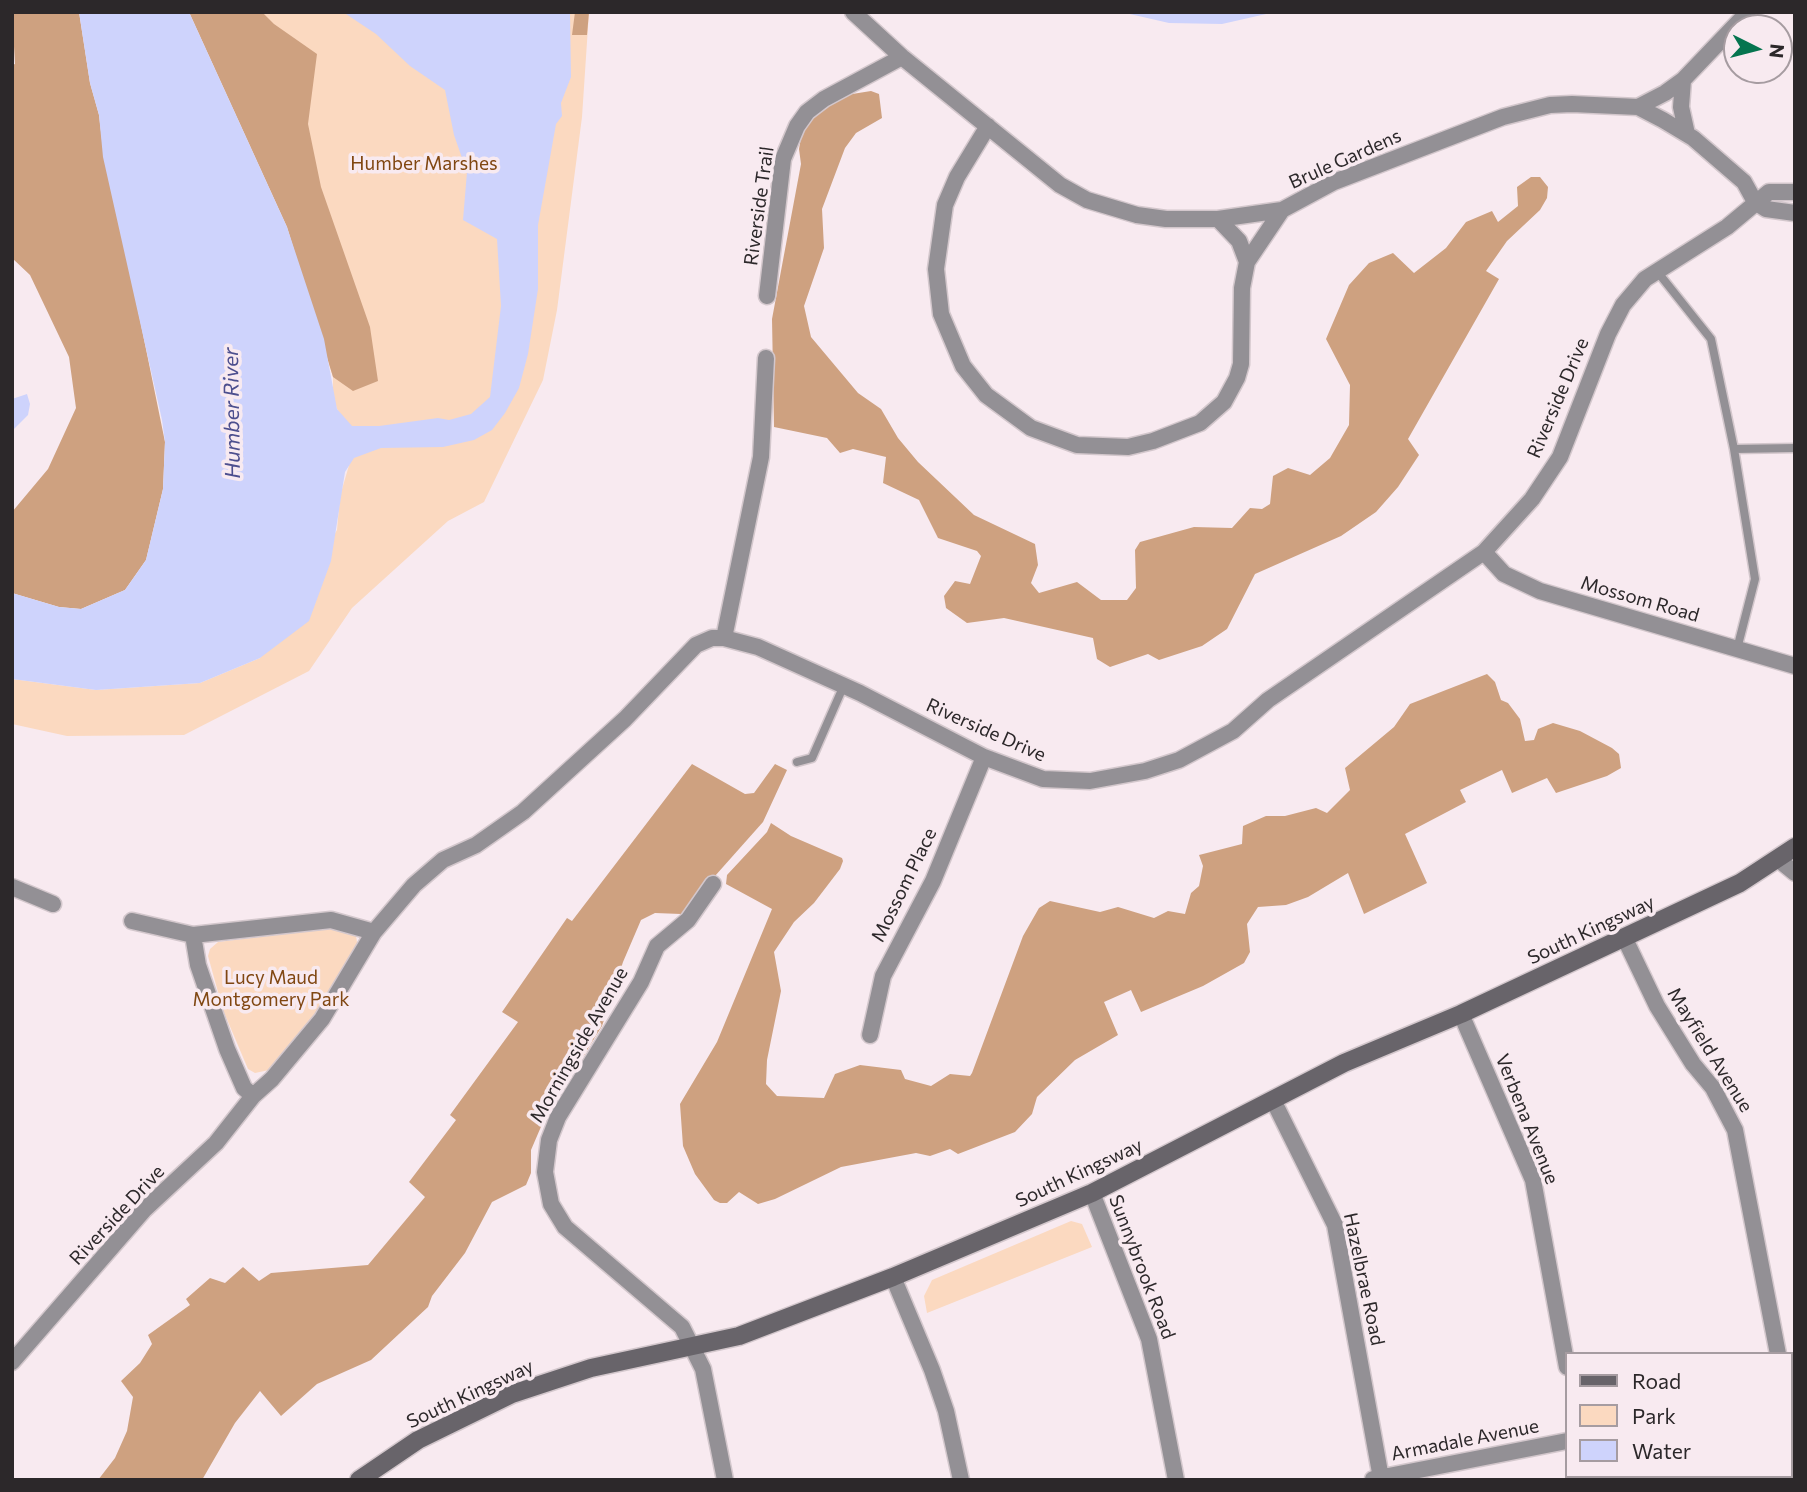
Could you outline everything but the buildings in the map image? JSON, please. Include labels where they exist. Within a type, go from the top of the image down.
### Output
[{"type":"street","name":"Brule Gardens","points":[[853,12],[902,57],[1034,165],[1087,200],[1156,218],[1218,219],[1282,210],[1334,182],[1503,117],[1550,106],[1637,107],[1687,134],[1744,182],[1755,202]]},
{"type":"street","points":[[1637,107],[1665,93],[1683,79],[1748,12]]},
{"type":"street","name":"Riverside Trail","points":[[767,296],[783,159],[797,126],[807,112],[824,99],[902,57]]},
{"type":"street","points":[[1683,79],[1681,107],[1687,134]]},
{"type":"street","points":[[988,126],[957,177],[945,205],[938,245],[937,292],[941,314],[963,366],[986,395],[1031,428],[1077,445],[1128,447],[1180,432],[1216,412],[1232,390],[1241,363],[1242,288],[1248,262],[1282,210]]},
{"type":"street","name":"Riverside Drive","points":[[12,1362],[144,1210],[216,1143],[253,1096],[272,1079],[321,1019],[374,932],[428,872],[523,812],[577,766],[696,645],[712,638],[724,638],[758,648],[845,685],[984,757],[1020,772],[1065,782],[1118,776],[1179,760],[1233,731],[1268,700],[1484,552],[1505,531],[1547,478],[1574,426],[1608,334],[1623,305],[1656,270],[1727,227],[1769,192],[1795,192]]},
{"type":"street","points":[[1755,202],[1766,209],[1795,213]]},
{"type":"street","points":[[1218,219],[1239,241],[1248,262]]},
{"type":"street","points":[[724,638],[761,457],[765,358]]},
{"type":"street","name":"Mossom Road","points":[[1484,552],[1504,574],[1540,591],[1795,666]]},
{"type":"street","name":"Mossom Place","points":[[870,1035],[883,976],[933,881],[984,757]]},
{"type":"street","name":"South Kingsway","points":[[359,1480],[418,1440],[512,1394],[591,1368],[739,1336],[893,1277],[1092,1193],[1344,1063],[1461,1014],[1740,883],[1779,860],[1795,847]]},
{"type":"street","points":[[1779,860],[1795,873]]},
{"type":"street","name":"Morningside Avenue","points":[[713,884],[688,920],[657,946],[642,982],[558,1117],[549,1140],[544,1172],[547,1192],[565,1227],[682,1327],[703,1368],[725,1480]]},
{"type":"street","points":[[12,887],[53,904]]},
{"type":"street","points":[[132,921],[193,936],[331,920],[374,932]]},
{"type":"street","points":[[193,936],[198,965],[227,1049],[244,1088],[253,1096]]},
{"type":"street","name":"Mayfield Avenue","points":[[1624,937],[1657,1006],[1693,1064],[1713,1088],[1735,1130],[1778,1352]]},
{"type":"street","name":"Verbena Avenue","points":[[1461,1014],[1533,1180],[1566,1362]]},
{"type":"street","name":"Hazelbrae Road","points":[[1273,1100],[1335,1225],[1375,1479]]},
{"type":"street","name":"Sunnybrook Road","points":[[1092,1193],[1149,1339],[1175,1480]]},
{"type":"street","points":[[893,1277],[946,1411],[961,1480]]},
{"type":"street","name":"Armadale Avenue","points":[[1375,1479],[1566,1441]]},
{"type":"lane","points":[[1656,270],[1711,339],[1734,449],[1755,579],[1737,649]]},
{"type":"lane","points":[[1734,449],[1795,448]]},
{"type":"lane","points":[[797,762],[812,758],[845,685]]},
{"type":"green space","name":"Humber Marshes","points":[[189,12],[589,12],[582,117],[557,310],[543,380],[484,502],[448,521],[352,608],[309,671],[184,735],[67,736],[12,724],[12,679],[96,690],[200,683],[260,658],[337,530],[340,496],[350,462],[345,421],[333,396],[333,377],[287,227]]},
{"type":"green space","name":"Lucy Maud Montgomery Park","points":[[344,927],[356,935],[358,950],[318,1013],[269,1070],[255,1073],[248,1069],[223,1010],[208,956],[210,949],[218,942]]},
{"type":"green space","points":[[1071,1221],[1082,1224],[1092,1247],[927,1313],[924,1296],[932,1280]]},
{"type":"shaded area","points":[[12,12],[79,12],[90,83],[99,115],[104,157],[119,217],[165,442],[163,489],[146,560],[125,590],[81,609],[59,607],[12,593],[12,512],[48,469],[76,408],[69,357],[30,275],[12,258],[12,65],[15,64]]},
{"type":"shaded area","points":[[189,12],[262,12],[274,24],[317,54],[308,124],[321,187],[370,327],[378,381],[353,391],[333,377],[287,227]]},
{"type":"shaded area","points":[[575,12],[589,12],[587,35],[572,35]]},
{"type":"shaded area","points":[[871,91],[879,94],[882,118],[856,133],[845,148],[822,209],[824,248],[804,306],[811,337],[858,393],[881,409],[898,438],[918,462],[974,515],[1035,544],[1038,565],[1031,583],[1039,593],[1077,582],[1101,600],[1127,600],[1136,588],[1135,550],[1140,542],[1194,527],[1232,528],[1250,508],[1262,509],[1270,504],[1273,476],[1288,468],[1310,475],[1330,458],[1349,425],[1350,385],[1326,339],[1349,285],[1369,263],[1393,253],[1414,273],[1446,248],[1466,222],[1492,211],[1498,222],[1518,206],[1517,187],[1531,177],[1540,177],[1548,187],[1547,198],[1540,210],[1507,241],[1486,271],[1499,279],[1408,439],[1419,455],[1398,487],[1376,512],[1341,536],[1255,574],[1227,629],[1202,646],[1159,660],[1148,654],[1110,667],[1097,659],[1093,638],[1004,618],[967,623],[946,608],[944,596],[955,581],[970,584],[981,556],[977,551],[938,538],[919,500],[883,483],[886,457],[853,449],[840,453],[827,438],[774,427],[772,319],[801,164],[799,149],[802,132],[813,115],[827,106],[846,95]]},
{"type":"shaded area","points":[[1487,674],[1495,682],[1501,700],[1508,703],[1520,719],[1525,741],[1534,740],[1538,729],[1553,723],[1580,731],[1612,748],[1619,754],[1621,768],[1607,776],[1556,793],[1547,778],[1512,793],[1502,770],[1460,790],[1466,802],[1405,834],[1427,883],[1364,914],[1348,873],[1308,897],[1286,905],[1258,907],[1247,924],[1250,952],[1244,963],[1203,986],[1141,1012],[1131,990],[1104,1002],[1118,1035],[1075,1060],[1037,1097],[1032,1114],[1015,1132],[958,1154],[950,1149],[930,1156],[916,1153],[841,1167],[775,1199],[758,1204],[739,1192],[727,1203],[720,1203],[714,1200],[695,1174],[683,1146],[680,1104],[717,1042],[772,909],[726,884],[727,875],[767,832],[771,823],[791,836],[842,858],[843,861],[840,869],[814,903],[794,922],[774,952],[781,991],[767,1060],[766,1084],[777,1096],[824,1098],[835,1074],[860,1065],[901,1070],[905,1079],[931,1086],[950,1074],[970,1076],[972,1073],[1023,936],[1039,908],[1050,901],[1100,912],[1118,907],[1154,918],[1168,911],[1185,914],[1191,893],[1199,886],[1203,866],[1199,855],[1242,844],[1243,826],[1266,816],[1285,816],[1316,808],[1327,813],[1350,790],[1345,768],[1394,727],[1410,704]]},
{"type":"shaded area","points":[[692,764],[745,794],[754,793],[775,764],[787,770],[763,822],[681,914],[655,913],[641,920],[623,962],[602,1026],[543,1122],[531,1150],[531,1173],[526,1185],[492,1202],[465,1253],[432,1296],[428,1307],[371,1360],[317,1384],[281,1416],[260,1391],[235,1423],[202,1480],[98,1480],[115,1458],[127,1431],[133,1397],[121,1381],[140,1363],[152,1344],[148,1335],[190,1305],[186,1299],[210,1278],[225,1283],[243,1267],[259,1281],[271,1273],[368,1265],[425,1197],[409,1182],[456,1120],[450,1115],[518,1022],[502,1012],[567,918],[572,921]]},
{"type":"water","name":"Humber River","points":[[79,12],[189,12],[287,227],[324,339],[337,409],[352,426],[379,426],[438,418],[449,420],[471,414],[490,397],[501,306],[497,239],[463,220],[467,172],[454,135],[445,90],[410,66],[376,34],[343,12],[570,12],[571,77],[561,103],[562,116],[556,124],[538,225],[538,289],[528,354],[519,388],[492,430],[474,440],[443,447],[381,448],[354,458],[345,472],[331,561],[309,621],[260,658],[200,683],[96,690],[12,679],[12,593],[59,607],[81,609],[125,590],[146,560],[163,489],[165,442],[162,420],[103,157],[99,115],[90,83]]},
{"type":"water","points":[[1121,12],[1275,12],[1222,24],[1169,23]]},
{"type":"water","points":[[27,394],[30,404],[28,415],[12,431],[12,399]]}]
